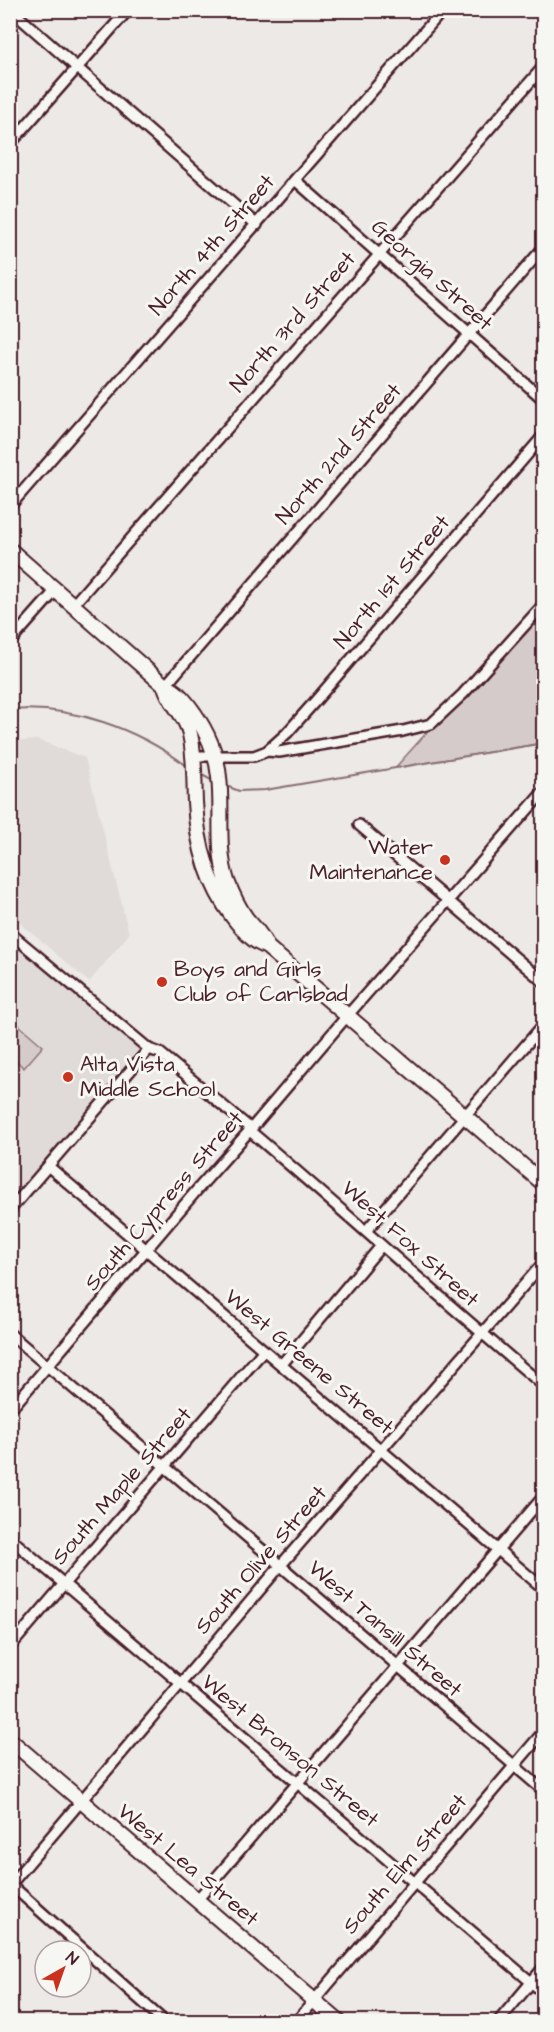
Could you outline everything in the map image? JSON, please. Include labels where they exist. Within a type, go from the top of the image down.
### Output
[{"type":"street","points":[[11,10],[257,225]]},
{"type":"street","points":[[10,144],[128,10]]},
{"type":"street","name":"North 4th Street","points":[[10,506],[442,10]]},
{"type":"street","name":"North 3rd Street","points":[[73,605],[543,66]]},
{"type":"street","name":"Georgia Street","points":[[295,180],[543,400]]},
{"type":"street","name":"North 2nd Street","points":[[165,686],[543,247]]},
{"type":"street","name":"North 1st Street","points":[[267,751],[287,733],[318,698],[543,435]]},
{"type":"street","points":[[10,550],[165,686],[173,689],[192,710],[217,760],[221,851],[227,881],[240,908],[263,936],[267,947]]},
{"type":"street","points":[[10,642],[56,590]]},
{"type":"street","points":[[194,756],[217,760],[254,756],[267,751],[279,752],[431,724],[463,694],[543,604]]},
{"type":"street","points":[[165,686],[167,695],[189,728],[194,756],[197,827],[204,862],[225,905],[239,924],[256,943],[267,947],[543,1185]]},
{"type":"street","name":"South Cypress Street","points":[[10,1410],[543,791]]},
{"type":"street","points":[[359,825],[543,982]]},
{"type":"street","name":"West Fox Street","points":[[10,933],[149,1049],[160,1053],[251,1130],[543,1386]]},
{"type":"street","points":[[366,1231],[543,1024]]},
{"type":"street","points":[[10,1210],[149,1049]]},
{"type":"street","name":"West Greene Street","points":[[48,1166],[543,1589]]},
{"type":"street","points":[[282,1364],[381,1246]]},
{"type":"street","name":"South Olive Street","points":[[11,1885],[281,1565],[543,1262]]},
{"type":"street","name":"West Tansill Street","points":[[10,1334],[543,1791]]},
{"type":"street","name":"South Maple Street","points":[[10,1647],[264,1350]]},
{"type":"street","points":[[198,1900],[543,1496]]},
{"type":"street","name":"West Bronson Street","points":[[10,1538],[543,1993]]},
{"type":"street","name":"South Elm Street","points":[[296,2022],[543,1731]]},
{"type":"street","name":"West Lea Street","points":[[10,1740],[339,2022]]},
{"type":"street","points":[[11,1885],[165,2022]]},
{"type":"street","points":[[498,2022],[543,1968]]},
{"type":"shaded area","points":[[543,603],[543,743],[395,768]]},
{"type":"shaded area","points":[[38,740],[85,758],[129,934],[89,982],[11,915],[11,742]]},
{"type":"shaded area","name":"Alta Vista Middle School","points":[[11,933],[149,1049],[11,1210]]},
{"type":"shaded area","points":[[13,1020],[43,1046],[24,1068],[11,1056],[11,1022]]},
{"type":"waterway","points":[[10,710],[58,711],[104,722],[147,741],[187,766]]},
{"type":"waterway","points":[[224,785],[239,791],[265,790],[544,743]]},
{"type":"waterway","points":[[200,774],[213,781]]},
{"type":"place","name":"Water Maintenance","points":[[445,860]]},
{"type":"place","name":"Boys and Girls Club of Carlsbad","points":[[162,982]]},
{"type":"place","name":"Alta Vista Middle School","points":[[68,1077]]}]
